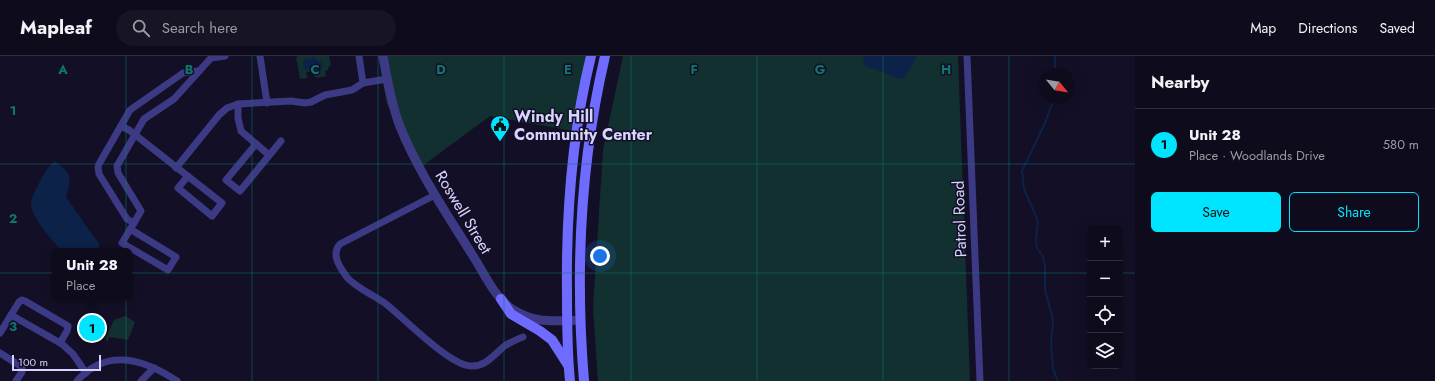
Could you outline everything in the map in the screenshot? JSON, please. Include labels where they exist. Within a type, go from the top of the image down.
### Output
[{"type":"main road","points":[[570,381],[567,320],[569,206],[577,133],[591,56]]},
{"type":"main road","points":[[584,381],[579,320],[580,232],[585,173],[592,122],[605,56]]},
{"type":"main road","points":[[501,299],[508,311],[552,340],[569,366]]},
{"type":"street","points":[[131,248],[122,243],[141,211],[118,173],[117,166],[144,119],[174,99],[211,58],[225,56]]},
{"type":"street","points":[[260,56],[267,103]]},
{"type":"street","points":[[359,56],[363,83]]},
{"type":"street","name":"Roswell Street","points":[[383,56],[392,100],[408,145],[435,195],[501,299],[517,312],[535,320],[579,320]]},
{"type":"street","name":"Patrol Road","points":[[967,56],[980,381]]},
{"type":"street","points":[[132,249],[168,270],[176,256],[132,226],[98,170],[99,164],[130,110],[183,73],[200,71]]},
{"type":"street","points":[[176,168],[219,115],[227,108],[238,104],[291,101],[305,103],[311,102],[325,95],[352,90],[363,83],[387,79]]},
{"type":"street","points":[[238,104],[240,129],[243,134],[269,155]]},
{"type":"street","points":[[121,126],[135,135],[176,168],[188,176],[222,203],[212,216],[178,188],[188,176]]},
{"type":"street","points":[[256,144],[226,180],[240,191],[281,141]]},
{"type":"street","points":[[435,195],[340,244],[335,250],[336,256],[346,277],[384,303],[449,358],[464,365],[478,366],[486,362],[505,346],[523,337]]},
{"type":"street","points":[[0,334],[19,302],[22,300],[28,302],[68,326],[67,331],[60,343]]},
{"type":"street","points":[[11,315],[60,343],[73,354],[86,372]]},
{"type":"street","points":[[0,353],[22,367],[22,372],[16,381]]},
{"type":"street","points":[[77,381],[86,372],[100,364],[122,359],[138,361],[146,364],[177,381]]},
{"type":"street","points":[[141,381],[154,368]]},
{"type":"green space","points":[[329,56],[331,65],[329,66],[328,70],[325,71],[326,76],[317,78],[314,76],[312,71],[306,72],[307,78],[300,79],[296,57]]},
{"type":"green space","points":[[378,56],[587,56],[573,131],[490,116],[421,167],[387,104]]},
{"type":"green space","points":[[623,56],[958,56],[970,381],[598,381],[593,308],[603,150]]},
{"type":"green space","points":[[125,316],[135,322],[128,340],[109,337],[108,341],[106,341],[106,337],[114,320]]},
{"type":"water","points":[[864,56],[917,56],[905,77],[898,79],[866,66],[863,60]]},
{"type":"water","points":[[315,57],[316,60],[322,63],[322,69],[316,71],[316,68],[310,67],[310,69],[305,70],[303,62],[304,59],[311,59]]},
{"type":"water","points":[[55,161],[68,173],[70,180],[66,197],[99,244],[99,248],[59,248],[35,216],[32,210],[31,202],[40,181],[50,165]]},
{"type":"waterway","points":[[1055,56],[1055,68]]},
{"type":"waterway","points":[[1052,104],[1045,123],[1022,171],[1024,189],[1038,221],[1036,239],[1037,248],[1042,255],[1045,264],[1045,290],[1053,325],[1051,342],[1053,369],[1058,381]]},
{"type":"place","name":"Windy Hill Community Center","points":[[500,142]]},
{"type":"place","name":"Unit 28","points":[[92,328]]}]
